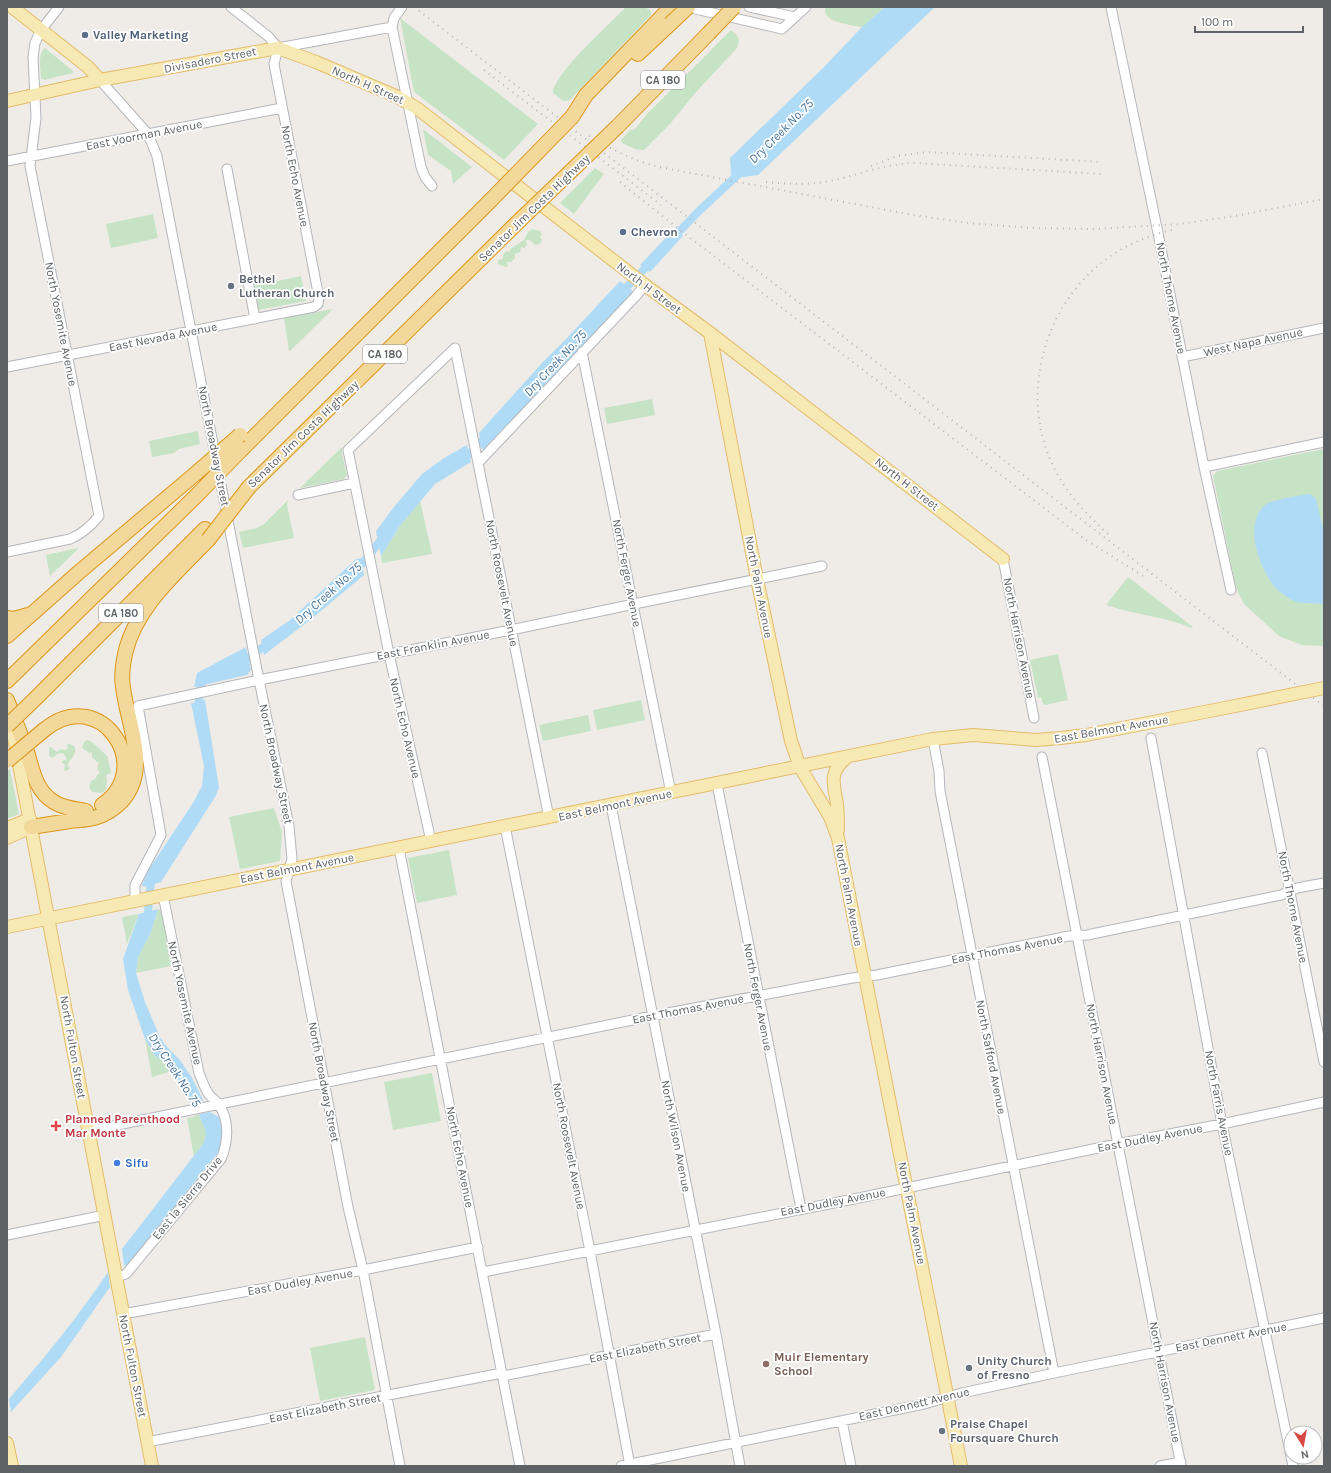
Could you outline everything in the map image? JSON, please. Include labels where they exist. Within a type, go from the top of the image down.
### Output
[{"type":"highway","points":[[664,23],[671,7]]},
{"type":"highway","name":"CA 180","points":[[7,681],[197,495],[241,442],[299,393],[492,199],[572,117],[584,102],[664,23],[688,7]]},
{"type":"highway","name":"Senator Jim Costa Highway","points":[[7,726],[207,535],[249,487],[520,220],[618,126],[734,7]]},
{"type":"highway","points":[[7,636],[194,474],[241,442]]},
{"type":"highway","points":[[30,823],[95,818],[112,810],[127,794],[134,779],[137,762],[123,688],[124,661],[128,643],[138,622],[152,601],[207,535]]},
{"type":"highway","points":[[7,618],[20,618],[34,612]]},
{"type":"highway","points":[[7,700],[28,755],[34,776],[43,793],[54,803],[86,811]]},
{"type":"highway","points":[[7,761],[51,724],[67,717],[84,716],[92,718],[108,727],[117,739],[124,757],[123,777],[115,794],[108,801],[100,806],[72,815],[30,823]]},
{"type":"main road","points":[[12,7],[88,67],[100,80]]},
{"type":"main road","name":"Divisadero Street","points":[[7,101],[100,80],[278,48]]},
{"type":"main road","name":"North H Street","points":[[278,48],[316,62],[408,102],[1003,558]]},
{"type":"main road","name":"North Palm Avenue","points":[[710,333],[788,731],[800,768],[830,817],[838,838],[961,1466]]},
{"type":"main road","name":"East Belmont Avenue","points":[[7,928],[933,740],[973,735],[1036,740],[1086,735],[1324,688]]},
{"type":"main road","name":"North Fulton Street","points":[[7,700],[105,1215],[122,1314],[152,1466]]},
{"type":"main road","points":[[838,838],[838,809],[833,778],[836,769],[846,758]]},
{"type":"main road","points":[[7,828],[30,823]]},
{"type":"main road","points":[[7,838],[30,823]]},
{"type":"main road","points":[[7,1443],[12,1466]]},
{"type":"street","name":"North Yosemite Avenue","points":[[7,552],[79,536],[93,524],[98,516],[30,169],[30,157],[36,118],[34,94],[35,43],[41,30],[59,7]]},
{"type":"street","points":[[231,7],[269,37],[278,48]]},
{"type":"street","points":[[402,7],[394,18],[392,27],[420,167],[432,186]]},
{"type":"street","points":[[688,7],[782,29],[806,7]]},
{"type":"street","points":[[749,7],[795,17]]},
{"type":"street","name":"North Thorne Avenue","points":[[1110,7],[1204,467],[1231,590]]},
{"type":"street","name":"Divisadero Street","points":[[278,48],[392,27]]},
{"type":"street","name":"North Echo Avenue","points":[[278,48],[274,64],[319,298],[318,304]]},
{"type":"street","name":"North Broadway Street","points":[[100,80],[148,134],[157,156],[255,661],[289,826],[292,859],[286,881],[348,1207],[363,1270],[400,1466]]},
{"type":"street","name":"East Voorman Avenue","points":[[7,162],[282,108]]},
{"type":"street","points":[[228,169],[255,319]]},
{"type":"street","points":[[477,459],[582,352],[645,285]]},
{"type":"street","name":"East Nevada Avenue","points":[[7,367],[255,319],[314,307],[318,304]]},
{"type":"street","name":"West Napa Avenue","points":[[1182,357],[1324,328]]},
{"type":"street","name":"North Roosevelt Avenue","points":[[348,450],[455,348],[549,818]]},
{"type":"street","name":"North Ferger Avenue","points":[[582,352],[671,793]]},
{"type":"street","points":[[1204,467],[1324,442]]},
{"type":"street","name":"North Echo Avenue","points":[[348,450],[389,654],[431,841]]},
{"type":"street","points":[[298,495],[354,483]]},
{"type":"street","name":"North Harrison Avenue","points":[[1003,558],[1034,718]]},
{"type":"street","name":"East Franklin Avenue","points":[[137,901],[135,885],[161,835],[138,706],[259,680],[822,566]]},
{"type":"street","name":"North Farris Avenue","points":[[1151,738],[1222,1124],[1293,1466]]},
{"type":"street","name":"North Safford Avenue","points":[[933,740],[939,771],[940,791],[1054,1373]]},
{"type":"street","name":"North Thorne Avenue","points":[[1262,753],[1324,1062]]},
{"type":"street","name":"North Harrison Avenue","points":[[1042,757],[1181,1464]]},
{"type":"street","name":"North Ferger Avenue","points":[[717,784],[801,1209]]},
{"type":"street","name":"North Wilson Avenue","points":[[611,806],[716,1334],[740,1466]]},
{"type":"street","name":"North Roosevelt Avenue","points":[[505,826],[590,1251],[627,1465]]},
{"type":"street","name":"North Echo Avenue","points":[[399,848],[520,1466]]},
{"type":"street","name":"East Thomas Avenue","points":[[88,1131],[652,1016],[1184,915],[1280,895],[1297,888],[1324,882]]},
{"type":"street","name":"North Yosemite Avenue","points":[[161,896],[199,1073],[208,1093],[219,1105]]},
{"type":"street","name":"East Dudley Avenue","points":[[482,1272],[907,1188],[1324,1102]]},
{"type":"street","name":"East la Sierra Drive","points":[[115,1273],[126,1274],[220,1159],[226,1147],[226,1129],[225,1121],[219,1105]]},
{"type":"street","points":[[7,1235],[105,1215]]},
{"type":"street","name":"East Dudley Avenue","points":[[122,1314],[363,1270],[478,1247]]},
{"type":"street","name":"East Dennett Avenue","points":[[627,1465],[936,1402],[962,1393],[1054,1373],[1324,1318]]},
{"type":"street","name":"East Elizabeth Street","points":[[147,1442],[716,1334]]},
{"type":"street","points":[[842,1421],[851,1466]]},
{"type":"street","points":[[1160,1466],[1181,1464]]},
{"type":"green space","points":[[626,7],[646,8],[651,11],[651,15],[570,100],[563,101],[553,93],[562,74],[584,49]]},
{"type":"green space","points":[[826,7],[885,7],[862,27],[844,24],[832,19],[827,16],[825,12]]},
{"type":"green space","points":[[400,18],[538,124],[504,160],[414,92]]},
{"type":"green space","points":[[731,30],[738,38],[737,48],[697,91],[669,125],[644,150],[635,149],[622,143],[621,140],[631,129],[634,130],[647,114]]},
{"type":"green space","points":[[45,48],[73,71],[73,73],[44,80],[41,79],[40,58]]},
{"type":"green space","points":[[423,129],[472,167],[453,184],[451,171],[428,155]]},
{"type":"green space","points":[[595,168],[604,174],[574,214],[560,203]]},
{"type":"green space","points":[[153,214],[158,238],[111,248],[106,224]]},
{"type":"green space","points":[[532,229],[540,231],[542,234],[540,237],[542,240],[540,244],[535,245],[530,240],[526,240],[527,245],[524,248],[521,247],[520,252],[515,254],[515,258],[511,262],[507,262],[508,266],[506,267],[498,264],[498,260],[503,259],[503,255],[506,251],[510,252],[510,249],[524,240],[528,232]]},
{"type":"green space","points":[[301,276],[306,301],[253,311],[249,287]]},
{"type":"green space","points":[[333,309],[290,351],[289,351],[284,318]]},
{"type":"green space","points":[[652,399],[655,415],[607,424],[604,408]]},
{"type":"green space","points":[[198,431],[200,444],[179,449],[174,453],[152,457],[149,441]]},
{"type":"green space","points":[[342,447],[342,454],[347,475],[344,479],[300,488]]},
{"type":"green space","points":[[1324,449],[1324,646],[1302,645],[1279,636],[1244,604],[1237,590],[1234,578],[1213,476],[1217,471]]},
{"type":"green space","points":[[288,500],[287,505],[294,538],[243,548],[239,532],[257,528],[264,524]]},
{"type":"green space","points":[[420,500],[432,554],[382,563],[381,556],[399,527]]},
{"type":"green space","points":[[78,549],[50,576],[46,555]]},
{"type":"green space","points":[[1128,577],[1193,627],[1192,628],[1106,605]]},
{"type":"green space","points":[[1058,654],[1068,700],[1045,705],[1043,704],[1041,697],[1038,698],[1030,660]]},
{"type":"green space","points":[[641,700],[645,720],[597,730],[593,710]]},
{"type":"green space","points":[[588,715],[591,731],[543,741],[539,725]]},
{"type":"green space","points":[[87,740],[95,744],[108,757],[111,773],[106,775],[106,789],[102,793],[92,792],[89,787],[91,781],[100,773],[97,769],[99,762],[92,757],[92,752],[89,753],[82,748],[84,742]]},
{"type":"green space","points":[[67,744],[75,747],[76,750],[67,765],[70,768],[66,771],[64,770],[65,765],[62,761],[67,759],[63,753],[57,754],[53,758],[50,757],[49,747],[57,752],[60,749],[65,750],[68,748]]},
{"type":"green space","points":[[10,769],[19,814],[7,819],[7,771]]},
{"type":"green space","points":[[274,808],[282,832],[280,861],[240,869],[229,817]]},
{"type":"green space","points":[[449,850],[457,895],[417,903],[408,858]]},
{"type":"green space","points":[[158,909],[162,911],[171,966],[136,973],[138,957],[151,932]]},
{"type":"green space","points":[[139,914],[127,944],[122,917]]},
{"type":"green space","points":[[145,1039],[155,1056],[167,1063],[172,1071],[152,1077]]},
{"type":"green space","points":[[432,1073],[441,1121],[393,1130],[384,1082]]},
{"type":"green space","points":[[199,1114],[205,1128],[206,1136],[204,1144],[194,1157],[187,1118]]},
{"type":"green space","points":[[365,1337],[375,1390],[320,1401],[310,1348]]},
{"type":"water","points":[[885,7],[935,7],[758,175],[744,177],[731,175],[730,158],[823,68],[862,27]]},
{"type":"water","points":[[674,229],[683,236],[650,272],[640,265]]},
{"type":"water","points":[[620,281],[634,292],[485,450],[482,449],[479,433],[542,363]]},
{"type":"water","points":[[467,445],[471,462],[435,484],[399,527],[381,556],[376,531],[394,507],[422,474],[444,458]]},
{"type":"water","points":[[1310,494],[1316,499],[1324,533],[1324,604],[1294,601],[1274,586],[1263,568],[1254,534],[1258,513],[1265,505],[1280,500]]},
{"type":"water","points":[[362,558],[364,575],[310,620],[264,655],[261,640],[290,620],[356,559]]},
{"type":"water","points":[[246,647],[251,670],[247,675],[194,687],[197,673]]},
{"type":"water","points":[[205,700],[219,788],[215,797],[161,882],[143,887],[142,885],[149,869],[193,803],[202,786],[204,766],[191,703]]},
{"type":"water","points":[[158,909],[151,932],[138,957],[136,973],[145,1002],[160,1037],[166,1046],[180,1060],[192,1078],[203,1100],[202,1103],[191,1103],[167,1063],[155,1056],[145,1039],[128,990],[123,959],[139,914]]},
{"type":"water","points":[[210,1112],[219,1117],[223,1131],[221,1145],[217,1154],[127,1266],[124,1265],[122,1249],[203,1144],[206,1131],[199,1114]]},
{"type":"water","points":[[108,1272],[110,1287],[61,1357],[11,1412],[9,1399],[85,1305]]},
{"type":"waterway","name":"Dry Creek No. 75","points":[[672,239],[698,212],[744,169]]},
{"type":"waterway","name":"Dry Creek No. 75","points":[[620,294],[652,261]]},
{"type":"waterway","name":"Dry Creek No. 75","points":[[460,459],[468,455],[488,435]]},
{"type":"waterway","name":"Dry Creek No. 75","points":[[355,570],[362,564],[384,536]]},
{"type":"waterway","name":"Dry Creek No. 75","points":[[239,665],[270,642]]},
{"type":"waterway","name":"Dry Creek No. 75","points":[[200,712],[199,694],[201,686],[206,678]]},
{"type":"waterway","name":"Dry Creek No. 75","points":[[145,922],[148,912],[151,881],[154,877]]},
{"type":"railway","points":[[414,7],[1324,706]]},
{"type":"railway","points":[[484,70],[661,205]]},
{"type":"railway","points":[[589,136],[623,154],[659,167],[913,215],[968,223],[1030,228],[1094,229],[1180,224],[1235,216],[1324,199]]},
{"type":"railway","points":[[871,166],[897,156],[927,152],[1102,162]]},
{"type":"railway","points":[[766,182],[798,184],[830,181],[892,165],[914,163],[1102,174]]},
{"type":"railway","points":[[620,182],[685,234],[1086,540],[1145,577]]},
{"type":"railway","points":[[1108,534],[1084,511],[1070,494],[1053,466],[1043,438],[1038,409],[1039,379],[1044,350],[1055,322],[1070,297],[1089,274],[1112,255],[1127,246],[1159,233],[1176,229]]},
{"type":"place","name":"Valley Marketing","points":[[85,35]]},
{"type":"place","name":"Chevron","points":[[623,232]]},
{"type":"place","name":"Bethel Lutheran Church","points":[[231,286]]},
{"type":"place","name":"Planned Parenthood Mar Monte","points":[[56,1126]]},
{"type":"place","name":"Sifu","points":[[117,1163]]},
{"type":"place","name":"Muir Elementary School","points":[[766,1364]]},
{"type":"place","name":"Unity Church of Fresno","points":[[969,1368]]},
{"type":"place","name":"Praise Chapel Foursquare Church","points":[[942,1431]]}]
